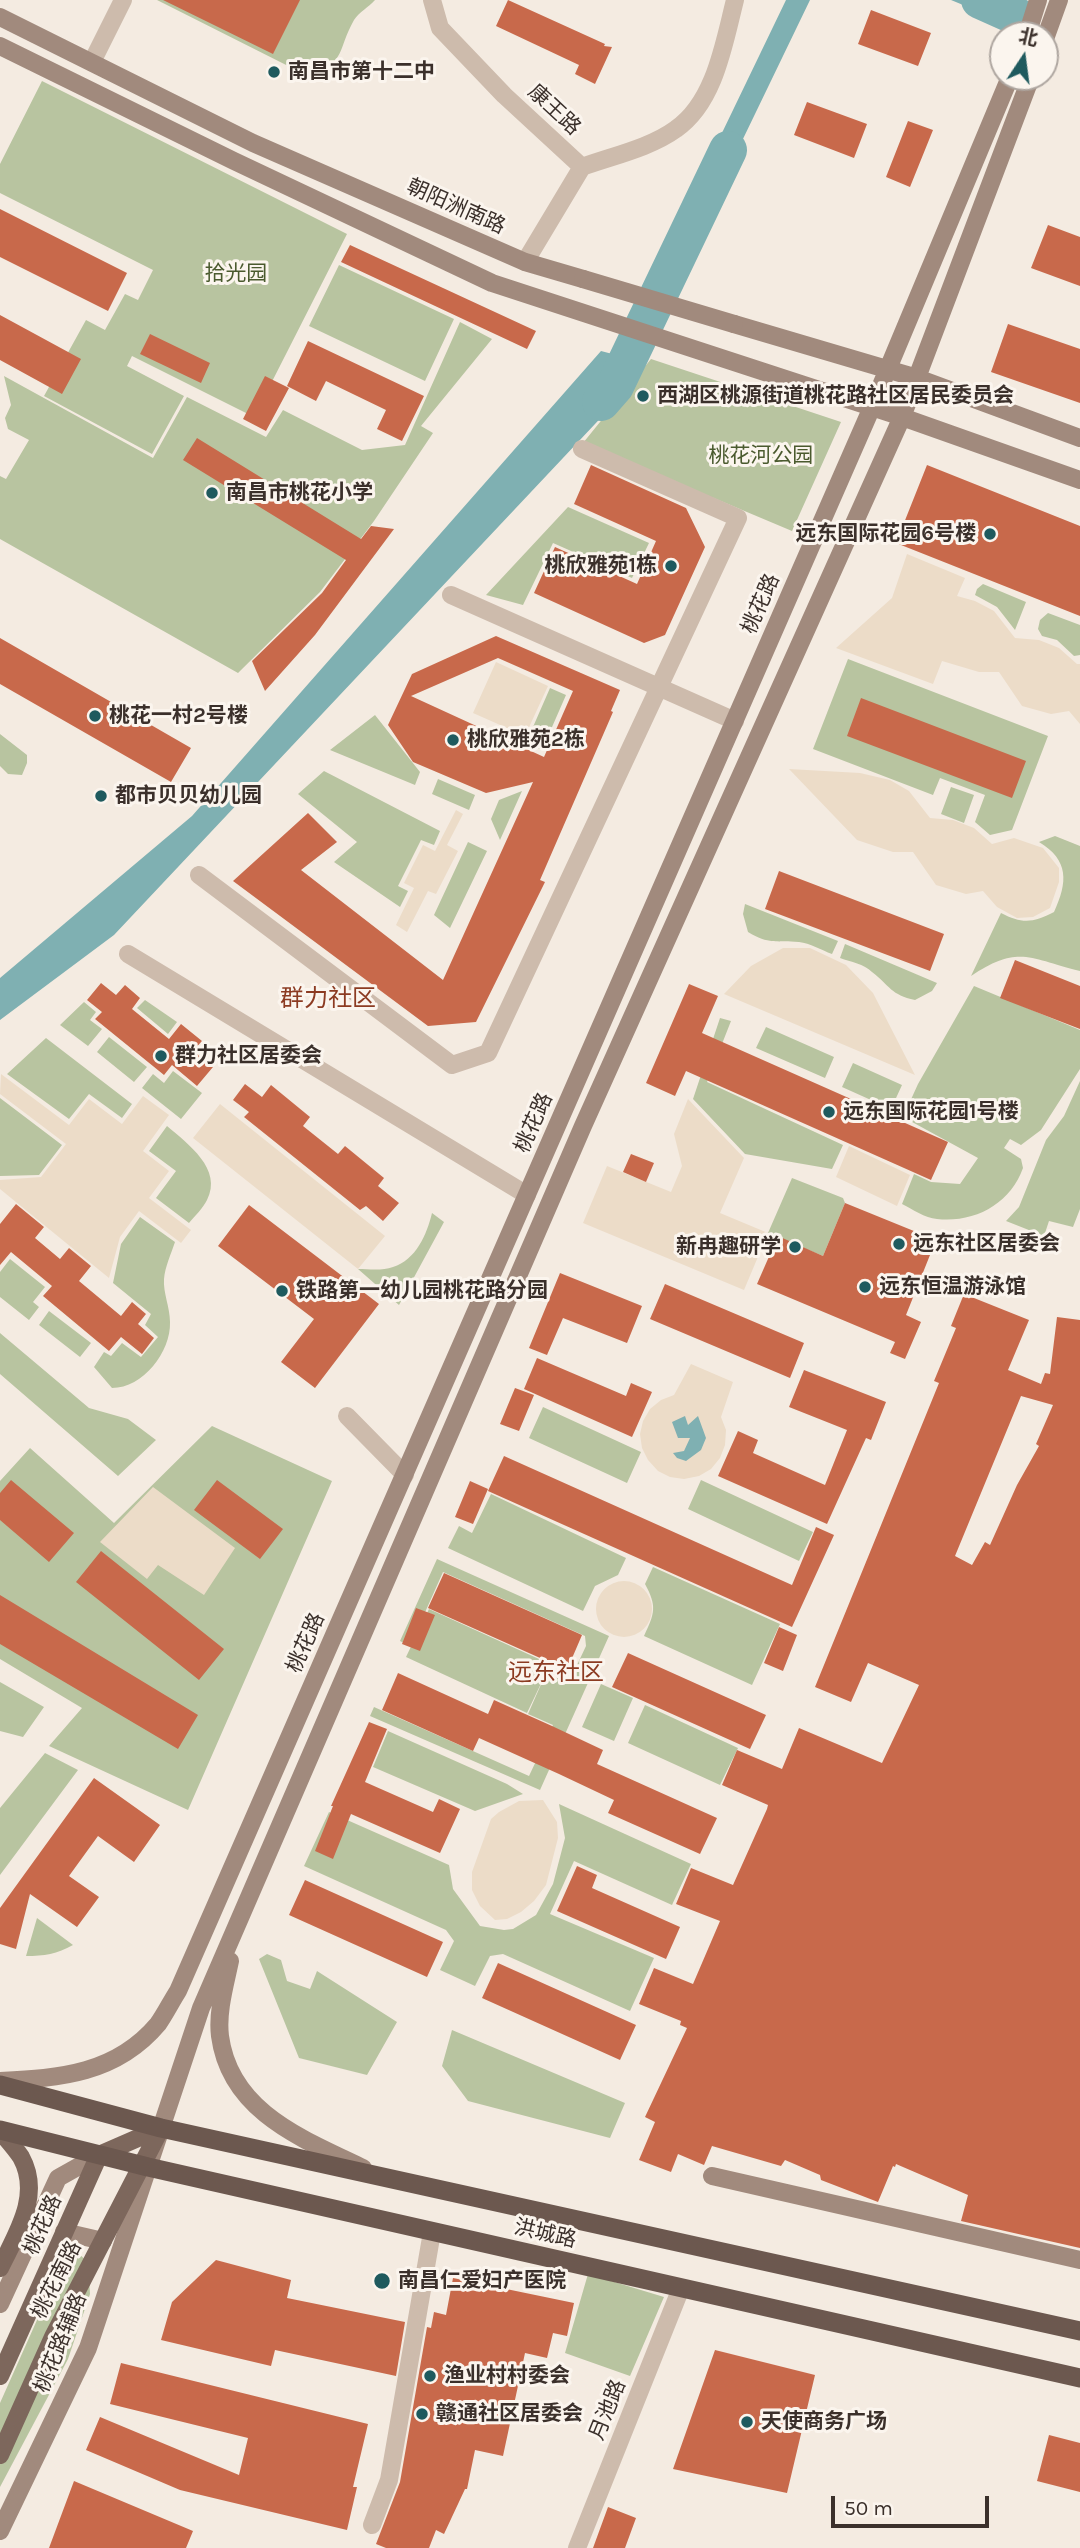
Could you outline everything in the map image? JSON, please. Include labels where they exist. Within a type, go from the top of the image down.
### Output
[{"type":"highway","name":"洪城路","points":[[0,2083],[161,2127],[1080,2331]]},
{"type":"highway","name":"洪城路","points":[[0,2130],[432,2232],[1080,2378]]},
{"type":"main road","points":[[1031,21],[1038,0]]},
{"type":"main road","points":[[1051,21],[1059,0]]},
{"type":"main road","name":"朝阳洲南路","points":[[0,17],[253,143],[525,262],[917,378],[1080,438]]},
{"type":"main road","points":[[0,46],[492,283],[902,417],[1080,480]]},
{"type":"main road","name":"桃花路","points":[[0,2083],[58,2078],[103,2065],[135,2047],[158,2023],[178,1991],[873,408],[1004,91]]},
{"type":"main road","points":[[0,2304],[58,2178],[99,2155],[161,2127],[201,2008],[583,1126],[902,417],[1026,91]]},
{"type":"main road","points":[[237,1926],[222,1999],[220,2035],[230,2071],[252,2102],[285,2130],[379,2176]]},
{"type":"main road","name":"桃花南路","points":[[0,2455],[53,2337],[145,2166],[161,2127]]},
{"type":"main road","points":[[0,2130],[22,2158],[31,2188],[25,2216],[0,2268]]},
{"type":"main road","name":"桃花路","points":[[0,2376],[99,2155]]},
{"type":"main road","name":"桃花路辅路","points":[[0,2531],[88,2348],[145,2166]]},
{"type":"main road","points":[[712,2176],[1080,2260]]},
{"type":"main road","points":[[64,2232],[103,2241]]},
{"type":"street","points":[[92,62],[123,0]]},
{"type":"street","name":"康王路","points":[[432,0],[440,27],[504,95],[582,167],[525,262]]},
{"type":"street","points":[[582,167],[677,129],[701,103],[719,63],[736,0]]},
{"type":"street","points":[[199,875],[452,1065],[488,1053],[738,518],[582,449]]},
{"type":"street","points":[[451,594],[735,721]]},
{"type":"street","points":[[128,954],[527,1195]]},
{"type":"street","points":[[347,1416],[405,1475]]},
{"type":"street","points":[[372,2525],[389,2480],[432,2232]]},
{"type":"street","name":"月池路","points":[[577,2548],[681,2288]]},
{"type":"green space","points":[[157,0],[375,0],[354,20],[336,60],[310,77]]},
{"type":"green space","name":"拾光园","points":[[42,81],[347,234],[254,417],[132,356],[127,366],[184,396],[152,454],[44,396],[86,320],[105,330],[125,294],[138,300],[153,270],[0,193],[0,164]]},
{"type":"green space","points":[[339,265],[454,319],[425,381],[309,326]]},
{"type":"green space","points":[[460,322],[492,339],[421,426],[433,433],[374,521],[320,592],[238,673],[0,539],[0,476],[6,479],[29,440],[8,429],[5,418],[11,405],[4,376],[153,458],[187,397],[266,437],[283,410],[362,450],[405,445]]},
{"type":"green space","name":"桃花河公园","points":[[651,359],[841,422],[792,531],[583,443]]},
{"type":"green space","points":[[568,507],[649,543],[632,578],[553,543],[523,605],[486,595]]},
{"type":"green space","points":[[983,584],[1026,602],[1015,630],[997,607],[975,595]]},
{"type":"green space","points":[[1048,613],[1080,625],[1080,655],[1074,656],[1057,640],[1042,636],[1038,629],[1040,620]]},
{"type":"green space","points":[[848,659],[1048,736],[1012,830],[990,835],[975,822],[985,795],[940,778],[933,795],[813,749]]},
{"type":"green space","points":[[550,688],[566,695],[542,750],[526,743]]},
{"type":"green space","points":[[375,715],[420,772],[415,785],[330,750]]},
{"type":"green space","points":[[0,734],[27,755],[22,775],[8,774],[0,766]]},
{"type":"green space","points":[[324,771],[440,831],[434,845],[421,840],[398,886],[408,891],[400,907],[334,862],[357,842],[298,794]]},
{"type":"green space","points":[[438,779],[475,795],[469,810],[432,794]]},
{"type":"green space","points":[[951,787],[974,795],[964,823],[941,814]]},
{"type":"green space","points":[[522,791],[500,840],[491,819],[499,800]]},
{"type":"green space","points":[[1055,836],[1080,846],[1080,971],[1036,959],[1013,957],[987,966],[971,976],[1001,913],[1028,921],[1054,912],[1062,891],[1063,873],[1056,856],[1039,842]]},
{"type":"green space","points":[[468,842],[487,851],[450,928],[434,915]]},
{"type":"green space","points":[[745,904],[838,941],[832,954],[811,945],[767,940],[748,932],[743,914]]},
{"type":"green space","points":[[845,944],[937,983],[932,991],[915,1000],[901,995],[865,967],[840,958]]},
{"type":"green space","points":[[974,986],[1080,1030],[1080,1069],[1041,1130],[1021,1145],[1010,1139],[1004,1148],[1021,1159],[1023,1168],[1009,1192],[1000,1201],[977,1214],[965,1218],[932,1218],[902,1204],[914,1174],[931,1182],[960,1184],[978,1158],[903,1117],[918,1084]]},
{"type":"green space","points":[[145,1000],[177,1022],[168,1034],[137,1008]]},
{"type":"green space","points":[[84,1002],[96,1012],[90,1020],[102,1029],[88,1046],[60,1025]]},
{"type":"green space","points":[[720,1018],[731,1021],[707,1082],[843,1145],[832,1169],[745,1154],[693,1099]]},
{"type":"green space","points":[[766,1027],[834,1057],[825,1078],[756,1048]]},
{"type":"green space","points":[[109,1037],[147,1067],[134,1082],[97,1052]]},
{"type":"green space","points":[[46,1038],[132,1104],[122,1118],[89,1094],[69,1119],[7,1074]]},
{"type":"green space","points":[[853,1063],[902,1085],[891,1109],[842,1087]]},
{"type":"green space","points":[[173,1071],[202,1093],[181,1119],[142,1088],[153,1074],[164,1083]]},
{"type":"green space","points":[[1080,1081],[1080,1209],[1073,1227],[1049,1221],[1044,1236],[1006,1221],[1019,1207],[1046,1140],[1064,1116]]},
{"type":"green space","points":[[0,1098],[62,1145],[39,1175],[0,1176]]},
{"type":"green space","points":[[167,1126],[201,1158],[210,1178],[211,1189],[207,1200],[189,1223],[156,1198],[176,1171],[149,1151]]},
{"type":"green space","points":[[792,1178],[843,1198],[845,1203],[823,1256],[768,1233]]},
{"type":"green space","points":[[432,1213],[444,1222],[399,1305],[358,1269],[389,1268],[408,1259],[424,1237]]},
{"type":"green space","points":[[140,1217],[175,1242],[164,1279],[170,1316],[169,1333],[160,1356],[144,1375],[134,1382],[112,1388],[94,1367],[104,1352],[111,1356],[122,1343],[141,1357],[158,1337],[145,1325],[151,1314],[113,1283],[121,1244]]},
{"type":"green space","points":[[10,1259],[45,1287],[33,1302],[39,1307],[29,1320],[0,1297],[0,1272]]},
{"type":"green space","points":[[49,1311],[91,1343],[80,1357],[39,1325]]},
{"type":"green space","points":[[0,1333],[89,1408],[128,1419],[156,1440],[118,1476],[0,1374]]},
{"type":"green space","points":[[543,1407],[641,1452],[627,1483],[529,1438]]},
{"type":"green space","points":[[212,1426],[332,1481],[188,1810],[49,1746],[82,1708],[0,1659],[0,1481],[30,1448],[114,1523]]},
{"type":"green space","points":[[701,1480],[813,1532],[799,1561],[688,1509]]},
{"type":"green space","points":[[491,1494],[626,1558],[618,1575],[595,1586],[583,1611],[448,1548],[459,1526],[472,1533]]},
{"type":"green space","points":[[437,1559],[609,1636],[540,1790],[370,1716],[374,1707],[529,1776],[553,1725],[528,1714],[546,1673],[527,1713],[406,1657],[429,1609],[550,1664],[547,1670],[570,1680],[586,1646],[585,1636],[443,1572],[410,1646],[400,1641]]},
{"type":"green space","points":[[653,1567],[780,1624],[752,1685],[644,1636],[653,1610],[645,1584]]},
{"type":"green space","points":[[0,1682],[44,1707],[23,1737],[0,1731]]},
{"type":"green space","points":[[601,1684],[633,1698],[614,1741],[582,1727]]},
{"type":"green space","points":[[645,1705],[738,1748],[720,1785],[628,1743]]},
{"type":"green space","points":[[388,1731],[507,1784],[523,1794],[475,1811],[373,1767]]},
{"type":"green space","points":[[45,1753],[78,1770],[0,1875],[0,1808]]},
{"type":"green space","points":[[559,1804],[691,1864],[672,1905],[574,1861],[550,1914],[654,1958],[630,2011],[503,1954],[490,1956],[475,1986],[440,1970],[454,1941],[446,1930],[304,1866],[329,1812],[449,1865],[453,1889],[480,1926],[513,1929],[536,1915],[553,1884],[565,1838]]},
{"type":"green space","points":[[37,1918],[73,1945],[50,1954],[26,1956]]},
{"type":"green space","points":[[267,1954],[281,1960],[287,1981],[310,1989],[317,1971],[397,2022],[367,2075],[299,2058],[259,1959]]},
{"type":"green space","points":[[452,2030],[625,2103],[610,2138],[468,2101],[442,2066]]},
{"type":"green space","points":[[70,2246],[88,2262],[90,2294],[68,2359],[0,2487],[0,2403]]},
{"type":"green space","points":[[588,2274],[664,2297],[630,2376],[565,2353]]},
{"type":"shaded area","points":[[907,554],[965,578],[957,596],[975,601],[994,611],[1015,638],[1039,640],[1059,648],[1080,664],[1080,724],[1069,711],[1051,714],[1022,706],[999,672],[979,672],[942,661],[933,684],[836,648],[892,598]]},
{"type":"shaded area","points":[[496,662],[548,686],[525,736],[473,713]]},
{"type":"shaded area","points":[[789,769],[860,773],[890,780],[909,791],[930,818],[953,820],[974,828],[992,844],[1014,838],[1043,848],[1059,868],[1059,882],[1050,908],[1033,917],[1017,918],[997,907],[983,891],[966,894],[936,885],[913,852],[893,852],[857,840]]},
{"type":"shaded area","points":[[456,810],[463,814],[447,845],[458,851],[436,894],[428,891],[407,932],[396,925],[414,888],[404,883],[423,845],[435,851]]},
{"type":"shaded area","points":[[783,948],[810,948],[846,965],[873,993],[915,1075],[724,994],[751,966]]},
{"type":"shaded area","points":[[1,1074],[69,1125],[89,1099],[122,1124],[143,1096],[169,1115],[143,1151],[169,1171],[149,1198],[191,1230],[181,1243],[139,1211],[120,1237],[109,1278],[0,1189],[0,1180],[41,1177],[66,1144],[0,1094]]},
{"type":"shaded area","points":[[688,1099],[744,1158],[720,1213],[768,1233],[744,1290],[583,1223],[607,1166],[671,1192],[682,1166],[674,1134]]},
{"type":"shaded area","points":[[220,1104],[385,1236],[358,1269],[193,1138]]},
{"type":"shaded area","points":[[849,1146],[910,1175],[897,1206],[836,1177]]},
{"type":"shaded area","points":[[691,1364],[733,1382],[721,1417],[726,1430],[725,1445],[720,1458],[711,1469],[699,1476],[684,1479],[670,1477],[658,1471],[642,1448],[640,1434],[650,1409],[661,1400],[674,1395]]},
{"type":"shaded area","points":[[153,1487],[235,1548],[204,1595],[158,1565],[147,1579],[100,1542]]},
{"type":"shaded area","points":[[624,1581],[635,1583],[644,1589],[650,1598],[650,1620],[644,1629],[635,1635],[624,1637],[613,1635],[604,1629],[598,1620],[596,1609],[598,1598],[604,1589],[613,1583]]},
{"type":"shaded area","points":[[543,1800],[557,1822],[558,1838],[546,1885],[521,1912],[507,1919],[495,1920],[480,1906],[472,1890],[472,1872],[491,1819],[519,1801]]},
{"type":"water","points":[[786,0],[810,0],[714,199],[694,191]]},
{"type":"water","points":[[951,0],[1008,0],[1002,21]]},
{"type":"water","points":[[601,351],[639,361],[627,390],[114,935],[0,1020],[0,978],[192,816]]},
{"type":"water","points":[[685,1416],[688,1425],[698,1416],[706,1438],[701,1450],[686,1461],[677,1458],[673,1453],[684,1451],[690,1438],[678,1438],[672,1422]]},
{"type":"building","points":[[163,0],[300,0],[273,54]]},
{"type":"building","points":[[508,0],[605,44],[604,46],[612,47],[595,84],[575,74],[579,65],[496,26]]},
{"type":"building","points":[[871,10],[931,33],[918,66],[858,44]]},
{"type":"building","points":[[807,102],[867,124],[854,158],[794,135]]},
{"type":"building","points":[[908,121],[933,130],[910,187],[886,177]]},
{"type":"building","points":[[0,209],[127,273],[108,311],[0,257]]},
{"type":"building","points":[[1048,225],[1080,237],[1080,286],[1031,268]]},
{"type":"building","points":[[350,245],[536,331],[527,349],[341,262]]},
{"type":"building","points":[[0,315],[81,359],[62,394],[0,360]]},
{"type":"building","points":[[1008,324],[1080,349],[1080,403],[991,372]]},
{"type":"building","points":[[150,334],[210,363],[201,383],[140,354]]},
{"type":"building","points":[[308,341],[424,396],[402,441],[377,429],[386,410],[326,381],[316,401],[287,386]]},
{"type":"building","points":[[265,376],[289,388],[266,431],[243,419]]},
{"type":"building","points":[[197,438],[361,539],[371,526],[394,529],[315,635],[265,691],[252,661],[322,593],[346,560],[183,460]]},
{"type":"building","name":"桃欣雅苑1栋","points":[[591,465],[686,508],[705,547],[665,635],[644,643],[534,593],[555,547],[637,584],[656,541],[574,504]]},
{"type":"building","name":"远东国际花园6号楼","points":[[927,465],[1080,526],[1080,616],[896,543]]},
{"type":"building","points":[[496,636],[620,690],[540,880],[545,882],[476,1022],[428,1026],[233,881],[308,813],[337,842],[301,870],[443,980],[533,782],[486,793],[413,762],[388,725],[412,674]],"holes":[[[498,658],[573,691],[544,757],[411,696]]]},
{"type":"building","name":"桃花一村2号楼","points":[[0,638],[191,748],[171,782],[0,684]]},
{"type":"building","points":[[861,698],[1026,761],[1012,798],[847,736]]},
{"type":"building","points":[[779,871],[944,934],[930,971],[765,909]]},
{"type":"building","points":[[1015,960],[1080,986],[1080,1029],[1000,998]]},
{"type":"building","points":[[101,983],[116,995],[125,985],[140,998],[132,1009],[169,1039],[181,1024],[202,1041],[193,1051],[213,1067],[197,1086],[172,1065],[164,1075],[95,1019],[102,1012],[87,1000]]},
{"type":"building","name":"远东国际花园1号楼","points":[[689,984],[718,996],[702,1033],[948,1142],[931,1180],[686,1071],[675,1096],[646,1083]]},
{"type":"building","points":[[245,1084],[262,1097],[271,1085],[310,1117],[303,1126],[338,1154],[345,1146],[384,1178],[378,1186],[399,1203],[383,1221],[366,1206],[360,1210],[244,1117],[249,1112],[233,1100]]},
{"type":"building","points":[[631,1154],[654,1163],[646,1182],[623,1172]]},
{"type":"building","name":"远东恒温游泳馆","points":[[845,1203],[936,1240],[906,1315],[921,1322],[905,1359],[890,1353],[895,1342],[757,1284],[778,1236],[823,1256]]},
{"type":"building","points":[[16,1204],[44,1227],[35,1238],[60,1259],[69,1248],[91,1266],[79,1281],[121,1316],[132,1302],[146,1314],[138,1324],[154,1338],[142,1354],[121,1337],[109,1351],[43,1296],[52,1286],[11,1252],[0,1265],[0,1224]]},
{"type":"building","points":[[249,1205],[379,1304],[315,1388],[281,1362],[314,1319],[218,1246]]},
{"type":"building","points":[[560,1273],[642,1306],[627,1343],[563,1318],[547,1355],[529,1348]]},
{"type":"building","points":[[665,1284],[804,1343],[790,1378],[650,1319]]},
{"type":"building","points":[[964,1294],[1029,1320],[1008,1370],[1041,1384],[1045,1373],[1050,1374],[1057,1317],[1080,1320],[1080,2248],[961,2221],[968,2195],[896,2164],[878,2202],[821,2180],[820,2175],[785,2160],[781,2166],[712,2146],[704,2165],[678,2154],[671,2172],[639,2160],[655,2122],[645,2117],[687,2028],[680,2025],[681,2021],[639,2004],[654,1968],[693,1984],[720,1921],[676,1904],[691,1868],[733,1885],[768,1805],[722,1785],[737,1750],[782,1769],[799,1728],[882,1763],[919,1685],[868,1663],[851,1702],[815,1687],[939,1383],[934,1381],[956,1328],[951,1326]],"holes":[[[1021,1396],[1053,1405],[1036,1444],[1039,1446],[1017,1485],[990,1545],[985,1542],[972,1565],[955,1556]]]},
{"type":"building","points":[[537,1358],[626,1396],[631,1383],[652,1392],[632,1437],[524,1389]]},
{"type":"building","points":[[804,1370],[886,1402],[871,1440],[866,1438],[827,1524],[718,1476],[738,1431],[758,1440],[753,1453],[825,1485],[847,1430],[789,1407]]},
{"type":"building","points":[[515,1388],[534,1395],[519,1431],[500,1424]]},
{"type":"building","points":[[504,1456],[792,1585],[816,1527],[834,1535],[792,1627],[488,1491]]},
{"type":"building","points":[[11,1480],[74,1533],[49,1562],[0,1520],[0,1493]]},
{"type":"building","points":[[217,1480],[283,1529],[260,1559],[194,1510]]},
{"type":"building","points":[[470,1481],[488,1489],[473,1524],[455,1517]]},
{"type":"building","points":[[101,1551],[224,1649],[199,1680],[76,1582]]},
{"type":"building","points":[[444,1573],[582,1635],[567,1670],[428,1608]]},
{"type":"building","points":[[0,1595],[198,1715],[178,1749],[0,1644]]},
{"type":"building","points":[[416,1608],[435,1615],[420,1651],[402,1644]]},
{"type":"building","points":[[779,1627],[797,1635],[783,1671],[764,1663]]},
{"type":"building","points":[[628,1653],[766,1715],[750,1749],[612,1687]]},
{"type":"building","points":[[398,1673],[488,1714],[494,1700],[552,1726],[603,1750],[597,1764],[717,1818],[700,1854],[608,1813],[614,1800],[559,1774],[479,1738],[473,1751],[382,1710]]},
{"type":"building","points":[[369,1722],[387,1729],[365,1782],[433,1812],[439,1799],[460,1809],[440,1853],[351,1814],[333,1859],[315,1851],[331,1806]]},
{"type":"building","points":[[94,1778],[160,1825],[134,1862],[98,1836],[69,1876],[99,1897],[77,1927],[30,1894],[16,1949],[0,1944],[0,1908]]},
{"type":"building","points":[[577,1866],[597,1875],[592,1888],[680,1927],[666,1959],[557,1911]]},
{"type":"building","points":[[305,1880],[443,1942],[427,1977],[289,1915]]},
{"type":"building","points":[[498,1963],[636,2025],[620,2060],[482,1998]]},
{"type":"building","points":[[216,2260],[291,2280],[287,2298],[405,2322],[396,2376],[275,2350],[271,2366],[161,2340],[172,2302]]},
{"type":"building","points":[[453,2278],[574,2303],[567,2336],[553,2333],[547,2358],[525,2353],[503,2456],[475,2450],[467,2489],[444,2534],[436,2530],[429,2548],[386,2548],[376,2544],[400,2482],[427,2327],[431,2328],[434,2312],[446,2315]]},
{"type":"building","name":"天使商务广场","points":[[715,2350],[815,2375],[787,2493],[673,2469]]},
{"type":"building","points":[[121,2363],[368,2424],[353,2487],[357,2487],[347,2530],[180,2490],[86,2450],[100,2417],[239,2475],[248,2438],[110,2404]]},
{"type":"building","points":[[1049,2435],[1080,2443],[1080,2492],[1037,2481]]},
{"type":"building","points":[[74,2481],[193,2531],[186,2548],[49,2548]]},
{"type":"building","points":[[608,2507],[636,2518],[625,2548],[593,2548]]},
{"type":"waterway","points":[[980,0],[1018,17]]},
{"type":"waterway","points":[[601,402],[615,386],[728,150]]},
{"type":"place","name":"南昌市第十二中","points":[[274,72]]},
{"type":"place","name":"西湖区桃源街道桃花路社区居民委员会","points":[[643,396]]},
{"type":"place","name":"南昌市桃花小学","points":[[212,493]]},
{"type":"place","name":"远东国际花园6号楼","points":[[990,534]]},
{"type":"place","name":"桃欣雅苑1栋","points":[[671,566]]},
{"type":"place","name":"桃花一村2号楼","points":[[95,716]]},
{"type":"place","name":"桃欣雅苑2栋","points":[[453,740]]},
{"type":"place","name":"都市贝贝幼儿园","points":[[101,796]]},
{"type":"place","name":"群力社区居委会","points":[[161,1056]]},
{"type":"place","name":"远东国际花园1号楼","points":[[829,1112]]},
{"type":"place","name":"远东社区居委会","points":[[899,1244]]},
{"type":"place","name":"新冉趣研学","points":[[795,1247]]},
{"type":"place","name":"远东恒温游泳馆","points":[[865,1287]]},
{"type":"place","name":"铁路第一幼儿园桃花路分园","points":[[282,1291]]},
{"type":"place","name":"南昌仁爱妇产医院","points":[[382,2281]]},
{"type":"place","name":"渔业村村委会","points":[[430,2376]]},
{"type":"place","name":"赣通社区居委会","points":[[422,2414]]},
{"type":"place","name":"天使商务广场","points":[[747,2422]]},
{"type":"district","name":"群力社区","points":[[328,999]]},
{"type":"district","name":"远东社区","points":[[556,1673]]}]
